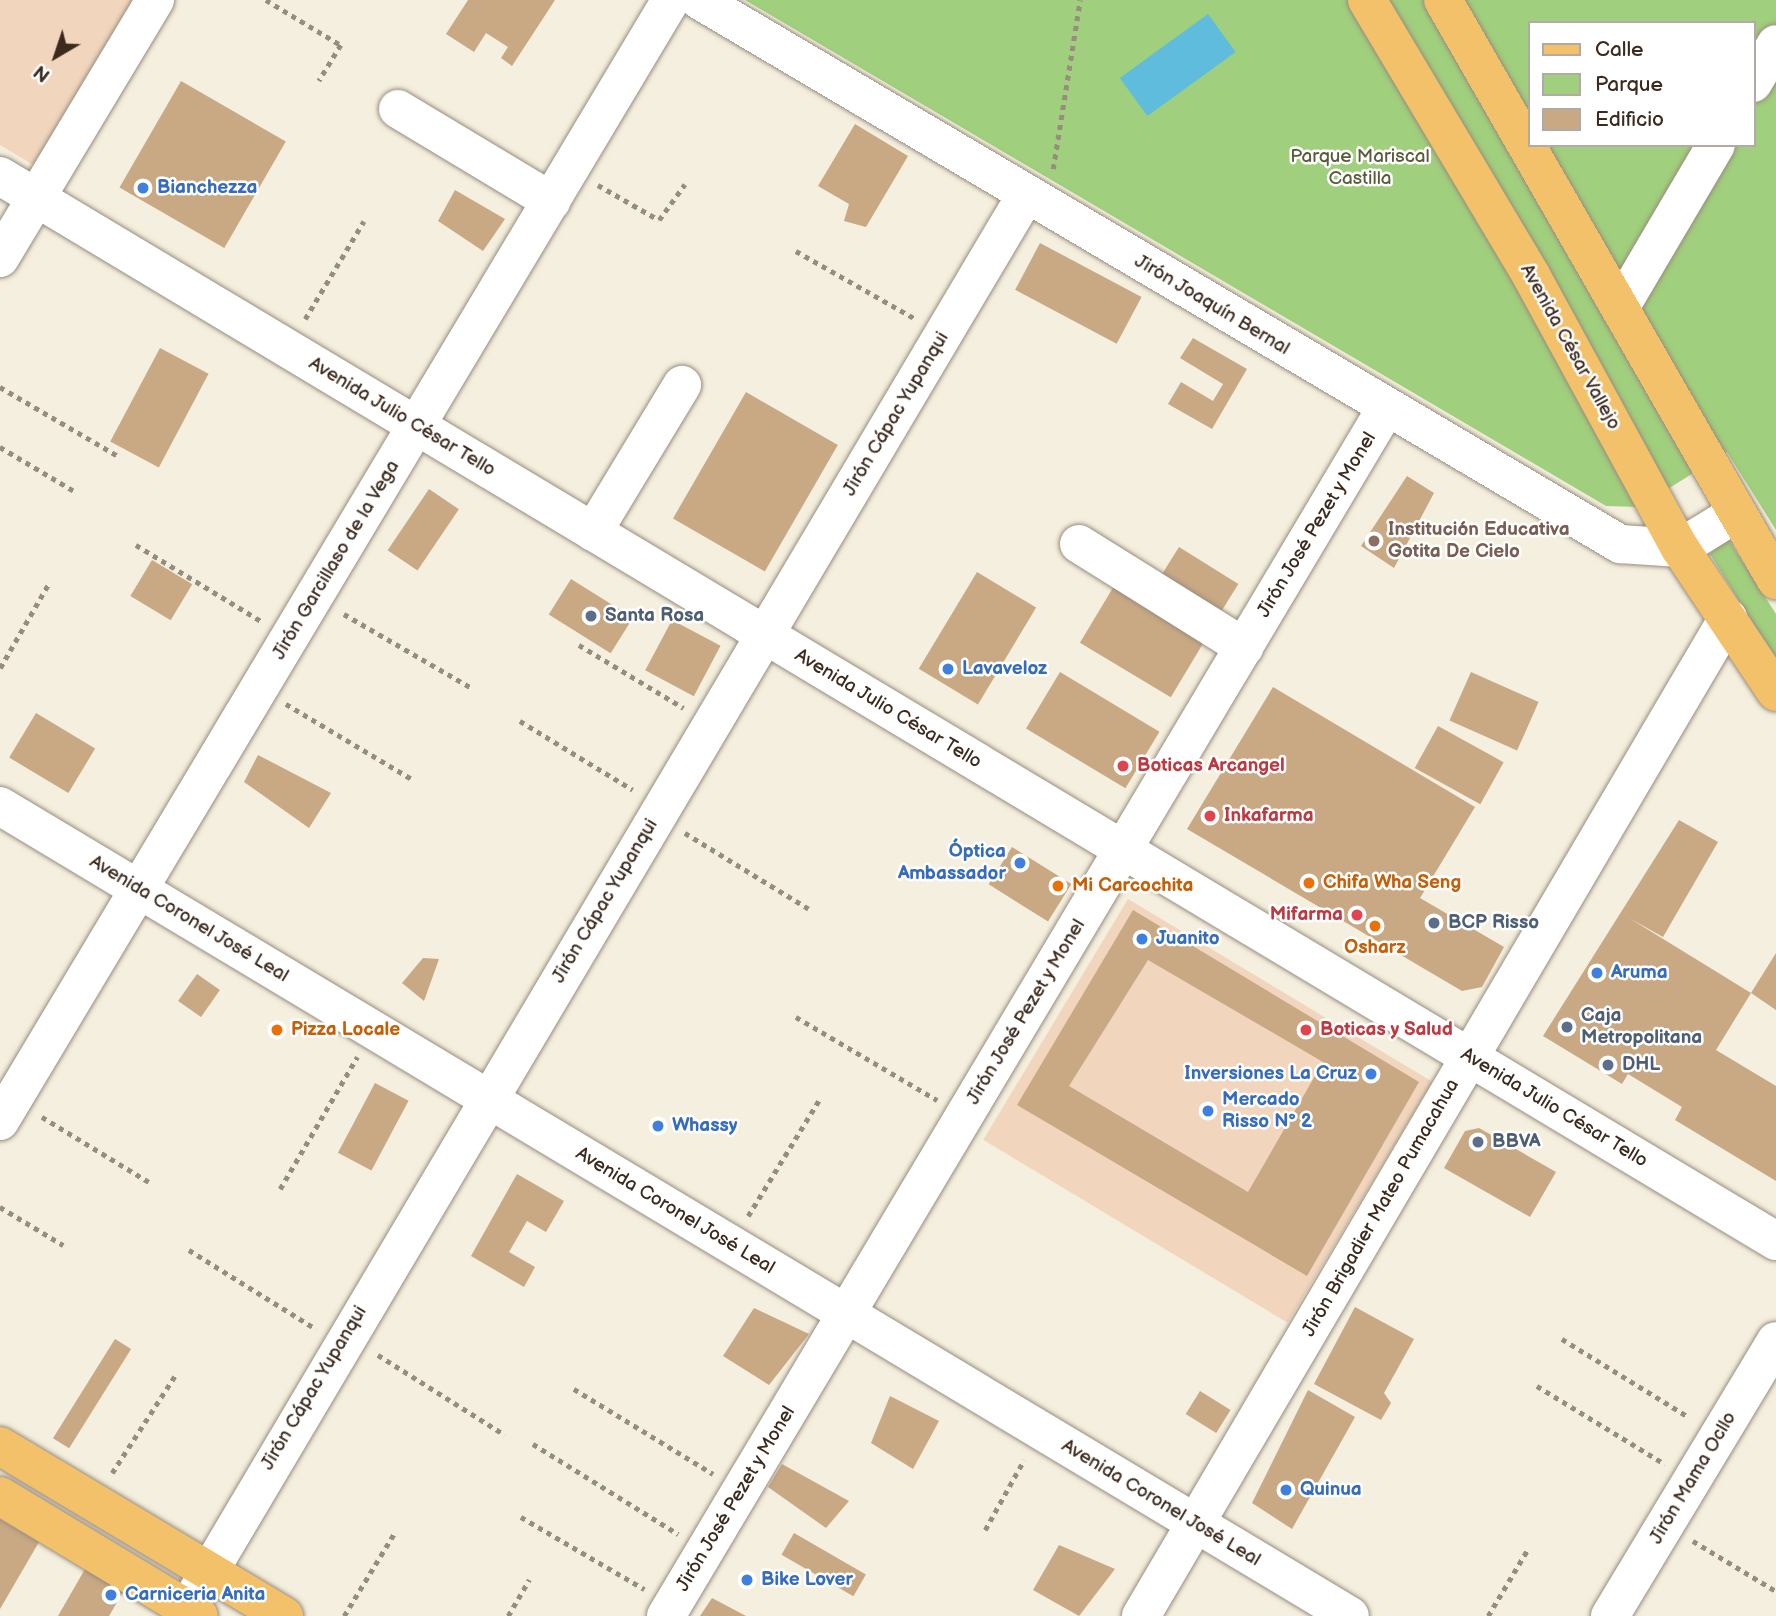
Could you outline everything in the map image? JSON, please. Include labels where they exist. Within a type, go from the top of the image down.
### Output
[{"type":"main road","name":"Avenida César Vallejo","points":[[1367,0],[1532,277],[1680,548],[1776,692]]},
{"type":"main road","points":[[1443,0],[1528,146]]},
{"type":"main road","points":[[1529,147],[1621,306],[1735,514],[1776,580]]},
{"type":"main road","points":[[0,1446],[284,1616]]},
{"type":"main road","points":[[0,1496],[182,1611]]},
{"type":"street","points":[[0,257],[155,0]]},
{"type":"street","name":"Jirón Garcillaso de la Vega","points":[[6,1110],[671,0]]},
{"type":"street","name":"Jirón Joaquín Bernal","points":[[699,0],[1620,544],[1680,548]]},
{"type":"street","points":[[1755,80],[1776,44]]},
{"type":"street","points":[[398,109],[551,201]]},
{"type":"street","points":[[1621,306],[1715,147]]},
{"type":"street","name":"Avenida Julio César Tello","points":[[0,176],[1776,1241]]},
{"type":"street","name":"Jirón Cápac Yupanqui","points":[[182,1611],[943,335],[1037,201]]},
{"type":"street","points":[[593,532],[682,384]]},
{"type":"street","name":"Jirón José Pezet y Monel","points":[[669,1611],[1387,408]]},
{"type":"street","points":[[1680,548],[1735,514]]},
{"type":"street","points":[[1079,544],[1244,647]]},
{"type":"street","name":"Jirón Brigadier Mateo Pumacahua","points":[[1141,1616],[1728,618]]},
{"type":"street","name":"Avenida Coronel José Leal","points":[[0,806],[1350,1616]]},
{"type":"street","name":"Jirón Mama Ocllo","points":[[1610,1616],[1776,1341]]},
{"type":"path","points":[[266,0],[341,45],[319,81]]},
{"type":"path","points":[[1037,201],[1080,0]]},
{"type":"path","points":[[570,169],[659,220],[685,184]]},
{"type":"path","points":[[287,349],[364,221]]},
{"type":"path","points":[[796,251],[943,335]]},
{"type":"path","points":[[0,387],[120,457]]},
{"type":"path","points":[[0,447],[74,491]]},
{"type":"path","points":[[136,545],[289,638]]},
{"type":"path","points":[[0,668],[49,583]]},
{"type":"path","points":[[314,597],[470,687]]},
{"type":"path","points":[[579,645],[711,724]]},
{"type":"path","points":[[260,688],[412,779]]},
{"type":"path","points":[[520,721],[809,909]]},
{"type":"path","points":[[796,1017],[964,1116]]},
{"type":"path","points":[[280,1189],[373,1030]]},
{"type":"path","points":[[730,1244],[819,1100]]},
{"type":"path","points":[[6,1110],[149,1182]]},
{"type":"path","points":[[0,1207],[63,1245]]},
{"type":"path","points":[[189,1250],[505,1435]]},
{"type":"path","points":[[1562,1339],[1718,1435]]},
{"type":"path","points":[[94,1502],[176,1374]]},
{"type":"path","points":[[1537,1386],[1691,1480]]},
{"type":"path","points":[[573,1389],[741,1491]]},
{"type":"path","points":[[985,1530],[1040,1430]]},
{"type":"path","points":[[533,1444],[705,1551]]},
{"type":"path","points":[[521,1517],[669,1611]]},
{"type":"path","points":[[1665,1524],[1776,1591]]},
{"type":"path","points":[[344,1616],[396,1532]]},
{"type":"path","points":[[1488,1616],[1528,1549]]},
{"type":"path","points":[[508,1616],[529,1580]]},
{"type":"shaded area","points":[[0,0],[133,0],[35,166],[0,145]]},
{"type":"shaded area","name":"Mercado Risso N° 2","points":[[1128,899],[1432,1082],[1288,1323],[983,1140]]},
{"type":"green space","name":"Parque Mariscal Castilla","points":[[745,0],[1776,0],[1776,530],[1727,452],[1639,507],[1606,506]]},
{"type":"green space","points":[[1727,537],[1776,614],[1776,660],[1710,554]]},
{"type":"water","points":[[1208,14],[1236,52],[1147,116],[1120,78]]},
{"type":"building","points":[[468,0],[555,0],[512,66],[501,58],[508,47],[486,33],[474,52],[446,34]]},
{"type":"building","points":[[181,81],[286,142],[224,248],[120,188]]},
{"type":"building","points":[[855,124],[908,156],[866,227],[844,221],[849,204],[818,186]]},
{"type":"building","points":[[455,190],[505,219],[483,251],[438,221]]},
{"type":"building","points":[[1040,243],[1142,297],[1117,344],[1015,290]]},
{"type":"building","points":[[1193,338],[1247,369],[1212,429],[1168,404],[1181,382],[1213,401],[1223,384],[1180,358]]},
{"type":"building","points":[[160,348],[209,374],[159,467],[110,442]]},
{"type":"building","points":[[746,392],[838,445],[765,571],[673,518]]},
{"type":"building","points":[[1407,476],[1434,493],[1394,568],[1361,546]]},
{"type":"building","points":[[429,489],[459,509],[417,570],[388,550]]},
{"type":"building","points":[[1179,547],[1238,584],[1218,616],[1159,579]]},
{"type":"building","points":[[152,560],[192,584],[171,620],[130,596]]},
{"type":"building","points":[[977,572],[1036,608],[978,704],[919,669]]},
{"type":"building","name":"Santa Rosa","points":[[571,579],[633,618],[611,653],[549,615]]},
{"type":"building","points":[[1117,581],[1208,636],[1171,697],[1080,643]]},
{"type":"building","points":[[672,620],[721,646],[694,696],[645,670]]},
{"type":"building","points":[[1060,672],[1159,732],[1125,788],[1026,729]]},
{"type":"building","points":[[1471,672],[1539,702],[1517,751],[1449,720]]},
{"type":"building","points":[[1273,687],[1475,807],[1420,898],[1504,947],[1482,987],[1462,991],[1187,829]]},
{"type":"building","points":[[36,713],[95,749],[68,793],[9,758]]},
{"type":"building","points":[[1438,726],[1504,762],[1480,804],[1415,768]]},
{"type":"building","points":[[258,755],[331,793],[309,828],[244,782]]},
{"type":"building","points":[[1679,820],[1718,842],[1663,937],[1629,918],[1751,993],[1716,1050],[1776,1086],[1776,1181],[1675,1120],[1682,1107],[1628,1074],[1622,1084],[1543,1036]]},
{"type":"building","points":[[1012,847],[1071,884],[1048,921],[989,884]]},
{"type":"building","points":[[1133,910],[1419,1082],[1307,1276],[1017,1105]],"holes":[[[1148,960],[1323,1062],[1248,1192],[1069,1086]]]},
{"type":"building","points":[[1776,953],[1776,1010],[1751,993]]},
{"type":"building","points":[[423,958],[439,959],[424,1001],[402,983]]},
{"type":"building","points":[[197,974],[220,990],[201,1017],[178,1001]]},
{"type":"building","points":[[375,1083],[409,1101],[371,1171],[338,1153]]},
{"type":"building","points":[[1479,1128],[1556,1172],[1530,1217],[1444,1168],[1465,1131]]},
{"type":"building","points":[[517,1174],[564,1201],[546,1232],[527,1221],[509,1252],[535,1267],[524,1287],[471,1256]]},
{"type":"building","points":[[1355,1307],[1414,1339],[1384,1393],[1391,1403],[1381,1420],[1314,1384]]},
{"type":"building","points":[[754,1308],[809,1334],[769,1385],[723,1356]]},
{"type":"building","points":[[115,1339],[131,1349],[69,1448],[53,1438]]},
{"type":"building","points":[[1308,1390],[1355,1417],[1292,1529],[1252,1503]]},
{"type":"building","points":[[1200,1391],[1231,1410],[1216,1433],[1186,1414]]},
{"type":"building","points":[[890,1396],[939,1421],[913,1469],[871,1443]]},
{"type":"building","points":[[782,1464],[849,1501],[826,1528],[768,1487]]},
{"type":"building","points":[[0,1519],[39,1542],[0,1609]]},
{"type":"building","points":[[794,1533],[866,1574],[853,1596],[782,1555]]},
{"type":"building","points":[[1059,1545],[1115,1569],[1079,1616],[1033,1590]]},
{"type":"building","points":[[85,1569],[123,1592],[109,1616],[58,1616]]},
{"type":"building","points":[[712,1598],[746,1616],[700,1616]]},
{"type":"place","name":"Bianchezza","points":[[143,188]]},
{"type":"place","name":"Institución Educativa Gotita De Cielo","points":[[1374,541]]},
{"type":"place","name":"Santa Rosa","points":[[591,616]]},
{"type":"place","name":"Lavaveloz","points":[[948,669]]},
{"type":"place","name":"Boticas Arcangel","points":[[1123,766]]},
{"type":"place","name":"Inkafarma","points":[[1210,816]]},
{"type":"place","name":"Óptica Ambassador","points":[[1020,863]]},
{"type":"place","name":"Chifa Wha Seng","points":[[1309,883]]},
{"type":"place","name":"Mi Carcochita","points":[[1058,886]]},
{"type":"place","name":"Mifarma","points":[[1357,915]]},
{"type":"place","name":"BCP Risso","points":[[1434,923]]},
{"type":"place","name":"Osharz","points":[[1375,926]]},
{"type":"place","name":"Juanito","points":[[1142,939]]},
{"type":"place","name":"Aruma","points":[[1597,973]]},
{"type":"place","name":"Caja Metropolitana","points":[[1567,1027]]},
{"type":"place","name":"Pizza Locale","points":[[277,1030]]},
{"type":"place","name":"Boticas y Salud","points":[[1306,1030]]},
{"type":"place","name":"DHL","points":[[1608,1065]]},
{"type":"place","name":"Inversiones La Cruz","points":[[1371,1074]]},
{"type":"place","name":"Mercado Risso N° 2","points":[[1208,1111]]},
{"type":"place","name":"Whassy","points":[[658,1126]]},
{"type":"place","name":"BBVA","points":[[1478,1142]]},
{"type":"place","name":"Quinua","points":[[1286,1490]]},
{"type":"place","name":"Bike Lover","points":[[747,1580]]},
{"type":"place","name":"Carniceria Anita","points":[[111,1595]]}]
